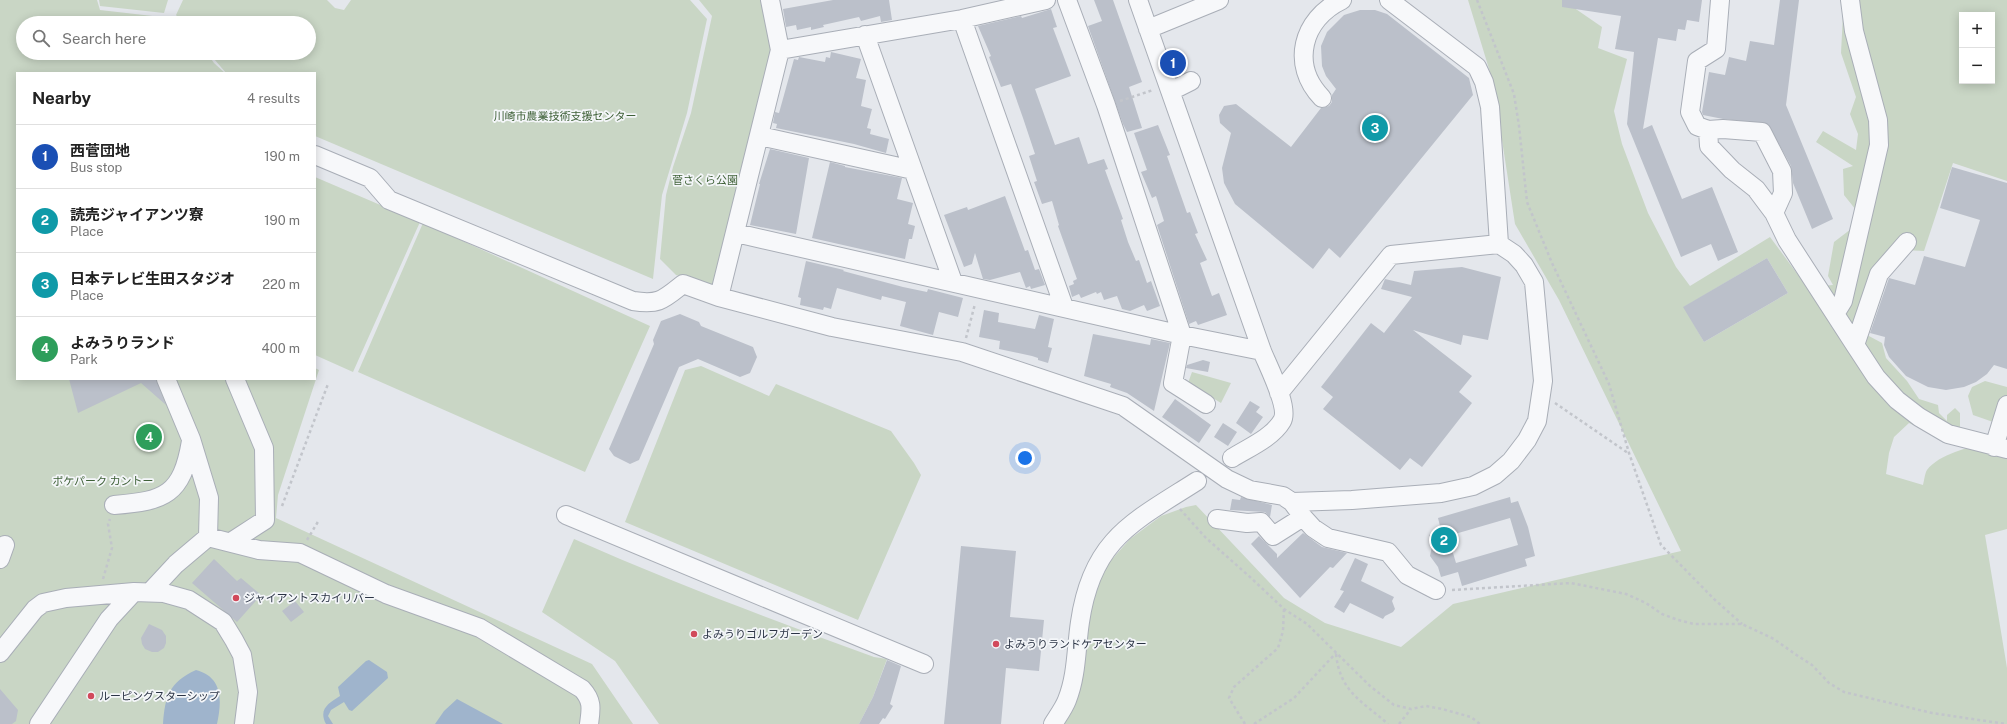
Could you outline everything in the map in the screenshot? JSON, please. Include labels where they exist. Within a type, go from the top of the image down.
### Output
[{"type":"street","points":[[719,297],[760,136],[780,50],[770,0]]},
{"type":"street","points":[[780,50],[962,18],[1046,0]]},
{"type":"street","points":[[1066,0],[1106,105],[1182,335],[1173,383],[1206,404]]},
{"type":"street","points":[[1138,0],[1148,29],[1163,90],[1279,393],[1283,409],[1283,420],[1274,431],[1232,458]]},
{"type":"street","points":[[1322,98],[1313,89],[1304,67],[1304,45],[1313,23],[1321,13],[1342,0]]},
{"type":"street","points":[[1389,0],[1477,67],[1484,82],[1490,107],[1499,244]]},
{"type":"street","points":[[1720,0],[1716,49],[1697,61],[1690,112],[1697,126],[1708,130],[1724,129],[1762,132],[1782,171],[1783,193],[1774,213]]},
{"type":"street","points":[[1835,314],[1843,301],[1879,145],[1878,120],[1854,31],[1850,0]]},
{"type":"street","points":[[1148,29],[1211,1]]},
{"type":"street","points":[[962,18],[1064,307]]},
{"type":"street","points":[[865,35],[953,282]]},
{"type":"street","points":[[1163,90],[1191,81]]},
{"type":"street","points":[[1708,130],[1709,146],[1732,170],[1756,189],[1774,213],[1787,240],[1855,346],[1876,377],[1898,400],[1919,417],[1948,434],[2000,448],[2007,405]]},
{"type":"street","points":[[760,136],[913,170]]},
{"type":"street","points":[[316,155],[370,178],[389,200],[633,301],[650,304],[665,299],[683,284],[719,297],[832,327],[962,352],[1123,406],[1227,479],[1250,490],[1283,496],[1292,502],[1313,528],[1328,538],[1388,552],[1407,575],[1436,590]]},
{"type":"street","points":[[736,233],[1182,335],[1262,351]]},
{"type":"street","points":[[1855,346],[1879,274],[1907,242]]},
{"type":"street","points":[[1279,393],[1391,255],[1499,244],[1514,254],[1524,265],[1534,282],[1542,387],[1537,421],[1527,440],[1511,461],[1495,475],[1473,486],[1440,493],[1352,500],[1292,502]]},
{"type":"street","points":[[39,724],[109,619],[208,537],[209,498],[191,439],[166,380]]},
{"type":"street","points":[[230,542],[265,520],[264,448],[235,380]]},
{"type":"street","points":[[114,505],[144,503],[165,496],[180,481],[188,461],[191,439]]},
{"type":"street","points":[[1053,724],[1067,700],[1076,667],[1080,622],[1088,584],[1104,552],[1129,525],[1197,481]]},
{"type":"street","points":[[566,515],[924,664]]},
{"type":"street","points":[[1217,519],[1247,523],[1261,522],[1273,536],[1303,517]]},
{"type":"street","points":[[208,537],[259,550],[300,553],[386,594],[480,628],[582,689],[590,698],[591,711],[589,724]]},
{"type":"street","points":[[0,653],[35,609],[42,603],[66,598],[142,592],[164,593],[189,600],[222,622],[242,655],[248,692],[244,724]]},
{"type":"path","points":[[1477,0],[1514,94],[1527,202],[1552,263],[1609,384],[1629,454],[1661,545],[1714,599],[1742,624],[1774,639],[1812,665],[1829,683],[1844,692],[1932,713],[2006,724]]},
{"type":"path","points":[[1106,105],[1163,90]]},
{"type":"path","points":[[966,341],[976,302]]},
{"type":"path","points":[[280,513],[328,384]]},
{"type":"path","points":[[1542,387],[1629,454]]},
{"type":"path","points":[[105,594],[102,578],[112,548],[108,524],[114,505]]},
{"type":"path","points":[[1176,505],[1206,538],[1284,609],[1307,624],[1370,686],[1394,705],[1411,709],[1426,706],[1442,708],[1471,717],[1480,724]]},
{"type":"path","points":[[300,553],[319,520]]},
{"type":"path","points":[[1436,590],[1483,590],[1571,583],[1626,594],[1646,603],[1662,614],[1694,624],[1742,624]]},
{"type":"path","points":[[1245,724],[1229,698],[1234,687],[1278,648],[1283,631],[1284,609]]},
{"type":"path","points":[[1254,724],[1294,698],[1336,653]]},
{"type":"path","points":[[1336,653],[1338,669],[1351,693],[1388,724]]},
{"type":"path","points":[[1399,724],[1411,709]]},
{"type":"green space","name":"ポケパーク カントー","points":[[0,0],[97,0],[100,10],[152,16],[16,16],[16,60],[212,60],[224,72],[16,72],[16,380],[316,380],[278,495],[276,518],[592,664],[633,724],[0,724]]},
{"type":"green space","points":[[99,0],[168,0],[164,13],[100,6]]},
{"type":"green space","name":"川崎市農業技術支援センター","points":[[183,0],[327,0],[335,8],[344,10],[351,0],[690,0],[707,19],[687,113],[662,195],[653,279],[316,136],[316,72],[225,72],[215,60],[316,60],[316,16],[176,15]]},
{"type":"green space","name":"菅さくら公園","points":[[699,0],[762,0],[772,51],[716,282],[710,285],[676,275],[660,259],[666,195],[673,167],[691,113],[712,16]]},
{"type":"green space","points":[[1468,0],[1571,0],[1570,5],[1602,27],[1598,48],[1627,59],[1614,111],[1622,144],[1648,213],[1676,267],[1690,286],[1770,237],[1807,287],[1833,285],[1828,276],[1834,242],[1855,226],[1856,210],[1844,195],[1843,169],[1853,166],[1816,142],[1823,131],[1856,150],[1858,134],[1850,114],[1856,97],[1841,53],[1843,14],[1841,0],[2007,0],[2007,181],[1953,163],[1924,251],[1904,250],[1880,278],[1867,335],[1882,343],[1886,358],[1907,381],[1919,399],[1938,405],[1939,413],[1947,421],[1947,415],[1955,408],[1960,413],[1960,428],[1948,441],[1909,423],[1894,437],[1889,453],[1886,474],[1923,485],[1927,470],[1932,464],[1947,455],[1987,443],[1996,423],[1973,415],[1968,396],[1972,387],[1985,381],[2007,387],[2007,529],[1985,535],[2007,668],[2007,724],[1062,724],[1093,597],[1105,567],[1130,539],[1161,516],[1186,507],[1196,505],[1284,598],[1325,623],[1401,647],[1453,604],[1681,551],[1559,300],[1515,224],[1493,82]],"holes":[[[1767,258],[1788,293],[1704,342],[1684,307]]]},
{"type":"green space","points":[[316,177],[420,222],[353,372],[316,355]]},
{"type":"green space","points":[[423,223],[650,326],[585,472],[358,372]]},
{"type":"green space","points":[[701,366],[769,396],[776,384],[891,431],[914,463],[921,475],[858,620],[625,522],[685,370]]},
{"type":"green space","points":[[316,368],[319,370],[316,379]]},
{"type":"green space","points":[[1192,372],[1231,383],[1221,403],[1188,383]]},
{"type":"green space","name":"よみうりゴルフガーデン","points":[[574,539],[723,601],[874,657],[887,659],[873,697],[859,724],[659,724],[615,661],[542,612]]},
{"type":"water","points":[[369,660],[387,672],[388,678],[352,711],[349,710],[344,702],[331,710],[328,716],[333,724],[326,724],[323,714],[324,710],[329,704],[340,696],[338,687],[366,661]]},
{"type":"water","points":[[196,670],[205,673],[216,684],[220,699],[217,724],[163,724],[165,706],[170,691],[180,680]]},
{"type":"water","points":[[457,699],[503,724],[435,724],[444,711]]},
{"type":"building","points":[[833,0],[889,0],[892,20],[881,22],[880,16],[861,21],[859,17],[823,25],[824,27],[811,30],[811,27],[797,30],[796,25],[786,27],[783,9]]},
{"type":"building","points":[[1094,0],[1113,0],[1142,82],[1129,87],[1142,128],[1127,132],[1123,124],[1088,26],[1102,21]]},
{"type":"building","points":[[1562,0],[1702,0],[1699,22],[1687,20],[1685,30],[1678,29],[1676,41],[1658,38],[1643,129],[1652,125],[1682,199],[1712,187],[1738,252],[1718,261],[1711,244],[1681,257],[1627,124],[1634,52],[1615,49],[1621,16],[1562,7]]},
{"type":"building","points":[[1780,0],[1799,0],[1786,105],[1833,219],[1812,229],[1793,183],[1791,166],[1768,124],[1723,119],[1703,115],[1702,112],[1709,72],[1725,75],[1729,57],[1746,61],[1750,41],[1774,45]]},
{"type":"building","points":[[1051,9],[1057,27],[1053,28],[1071,76],[1035,89],[1055,145],[1079,137],[1088,164],[1104,159],[1108,169],[1105,170],[1123,219],[1121,220],[1128,242],[1136,261],[1139,260],[1147,283],[1151,281],[1160,306],[1147,311],[1144,305],[1130,311],[1122,309],[1117,296],[1104,300],[1101,292],[1097,294],[1096,292],[1081,298],[1079,294],[1072,297],[1069,286],[1074,284],[1073,281],[1077,279],[1058,226],[1059,225],[1052,201],[1042,204],[1034,182],[1037,181],[1029,156],[1035,154],[1011,84],[1001,87],[989,57],[991,56],[978,26],[1021,16],[1022,18]]},
{"type":"building","points":[[1360,10],[1375,10],[1387,14],[1469,78],[1473,95],[1340,258],[1329,248],[1313,269],[1235,204],[1224,183],[1222,168],[1231,133],[1220,123],[1219,115],[1224,106],[1236,104],[1291,147],[1321,108],[1329,106],[1332,102],[1332,95],[1336,89],[1326,76],[1322,66],[1321,46],[1327,32],[1344,15]]},
{"type":"building","points":[[831,52],[861,59],[856,78],[866,80],[861,106],[872,109],[867,128],[871,129],[870,134],[889,139],[886,153],[854,144],[776,128],[777,124],[773,123],[775,112],[779,113],[794,59],[798,60],[799,57],[825,62],[826,57],[830,58]]},
{"type":"building","points":[[1158,125],[1170,155],[1167,156],[1187,213],[1190,212],[1198,233],[1195,234],[1207,260],[1200,263],[1212,296],[1219,293],[1227,315],[1198,325],[1196,321],[1189,324],[1157,225],[1164,221],[1156,196],[1152,198],[1141,172],[1147,170],[1134,133]]},
{"type":"building","points":[[770,149],[809,158],[796,234],[750,225],[759,184]]},
{"type":"building","points":[[830,162],[845,167],[902,178],[897,199],[913,203],[908,224],[915,226],[912,239],[909,239],[905,259],[812,238]]},
{"type":"building","points":[[1952,167],[2007,183],[2007,369],[1994,365],[1987,374],[1976,382],[1964,387],[1946,390],[1928,387],[1906,376],[1889,357],[1884,345],[1885,337],[1870,333],[1889,278],[1915,285],[1924,256],[1965,267],[1980,220],[1940,208]]},
{"type":"building","points":[[1005,196],[1025,251],[1028,250],[1035,270],[1039,269],[1045,285],[1031,289],[1030,286],[1026,288],[1020,272],[990,280],[983,279],[975,253],[972,264],[964,267],[944,215],[967,207],[968,210]]},
{"type":"building","points":[[1767,258],[1788,293],[1704,342],[1683,307]]},
{"type":"building","points":[[806,261],[903,287],[927,292],[928,289],[963,298],[958,317],[939,312],[933,335],[900,326],[906,302],[882,296],[881,300],[837,288],[831,309],[824,307],[823,310],[800,305],[801,298],[798,297]]},
{"type":"building","points":[[1462,267],[1501,277],[1488,340],[1463,335],[1461,345],[1413,330],[1472,376],[1459,392],[1472,403],[1422,467],[1410,458],[1400,470],[1323,409],[1333,397],[1321,387],[1371,323],[1384,333],[1412,297],[1381,289],[1385,279],[1411,285],[1414,271]]},
{"type":"building","points":[[984,310],[999,313],[998,322],[1035,329],[1039,315],[1054,319],[1048,347],[1052,348],[1048,363],[1038,360],[1038,358],[1032,356],[999,349],[1000,341],[979,337]]},
{"type":"building","points":[[680,314],[699,322],[701,326],[753,347],[757,357],[750,373],[740,377],[698,359],[679,367],[639,460],[630,464],[614,456],[609,449],[654,344],[653,340],[661,321]]},
{"type":"building","points":[[1093,334],[1150,345],[1151,339],[1170,343],[1154,411],[1127,393],[1110,387],[1111,384],[1084,376]]},
{"type":"building","points":[[1203,360],[1210,362],[1208,372],[1186,368],[1187,365]]},
{"type":"building","points":[[69,380],[156,380],[166,405],[141,383],[78,413]]},
{"type":"building","points":[[1175,399],[1211,425],[1199,443],[1162,417]]},
{"type":"building","points":[[1250,401],[1260,407],[1256,412],[1263,417],[1251,434],[1236,423]]},
{"type":"building","points":[[1223,423],[1237,432],[1228,446],[1214,437]]},
{"type":"building","points":[[1241,497],[1272,505],[1270,517],[1265,512],[1230,510],[1232,499],[1240,500]]},
{"type":"building","points":[[1510,497],[1511,503],[1518,501],[1528,527],[1535,556],[1525,559],[1527,566],[1462,586],[1458,572],[1441,577],[1438,567],[1430,556],[1432,546],[1429,535],[1441,530],[1438,518]],"holes":[[[1510,518],[1518,545],[1456,563],[1448,536]]]},
{"type":"building","points":[[1303,533],[1322,547],[1347,553],[1333,568],[1330,567],[1300,598],[1251,544],[1259,536],[1277,554],[1277,558]]},
{"type":"building","name":"よみうりランドケアセンター","points":[[961,546],[1016,551],[1010,617],[1044,620],[1039,671],[1006,668],[1001,724],[944,724]]},
{"type":"building","points":[[1355,558],[1368,564],[1361,581],[1394,597],[1392,601],[1395,609],[1383,619],[1350,603],[1344,613],[1334,607],[1344,591],[1340,590]]},
{"type":"building","points":[[214,559],[237,581],[241,578],[261,595],[237,622],[192,583]]},
{"type":"building","points":[[295,601],[304,612],[291,622],[282,611]]},
{"type":"building","points":[[149,624],[162,630],[166,636],[164,648],[158,652],[152,652],[145,649],[142,644],[141,638]]},
{"type":"building","points":[[887,660],[901,666],[890,704],[893,706],[885,719],[883,718],[879,724],[859,724],[873,697]]},
{"type":"building","points":[[0,689],[18,710],[16,721],[12,724],[0,724]]},
{"type":"place","name":"西菅団地","points":[[1173,63]]},
{"type":"place","name":"日本テレビ生田スタジオ","points":[[1375,128]]},
{"type":"place","name":"よみうりランド","points":[[149,437]]},
{"type":"place","name":"読売ジャイアンツ寮","points":[[1444,540]]},
{"type":"place","name":"ジャイアントスカイリバー","points":[[236,598]]},
{"type":"place","name":"よみうりゴルフガーデン","points":[[694,634]]},
{"type":"place","name":"よみうりランドケアセンター","points":[[996,644]]},
{"type":"place","name":"ルーピングスターシップ","points":[[91,696]]}]
